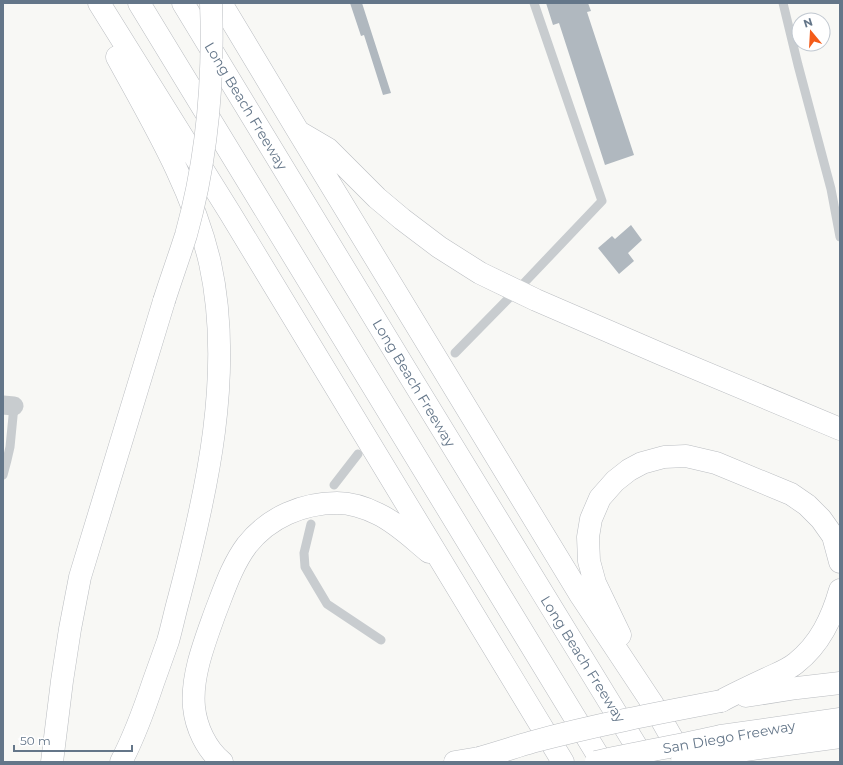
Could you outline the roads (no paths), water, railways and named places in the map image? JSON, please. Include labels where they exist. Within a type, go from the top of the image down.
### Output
[{"type":"highway","points":[[87,3],[162,139],[182,180],[203,236],[210,264],[216,303],[220,359],[217,407],[208,474],[190,556],[168,641],[146,706],[130,745],[121,762]]},
{"type":"highway","points":[[99,3],[230,213],[563,762]]},
{"type":"highway","points":[[140,3],[602,762]]},
{"type":"highway","name":"Long Beach Freeway","points":[[183,3],[646,762]]},
{"type":"highway","points":[[52,759],[68,636],[80,577],[164,301],[186,234],[197,188],[205,143],[210,92],[212,35],[211,3]]},
{"type":"highway","points":[[221,3],[581,596],[652,703],[686,762]]},
{"type":"highway","points":[[298,131],[328,149],[377,198],[402,219],[439,247],[480,273],[536,300],[840,429]]},
{"type":"highway","points":[[652,703],[595,583],[589,561],[588,537],[591,518],[600,498],[614,481],[642,463],[664,457],[686,456],[716,463],[791,494],[807,505],[821,519],[833,536],[840,562]]},
{"type":"highway","points":[[222,762],[212,752],[204,740],[198,725],[194,707],[194,688],[197,671],[207,636],[222,595],[237,562],[248,545],[260,531],[289,512],[305,507],[338,503],[359,506],[379,514],[403,530],[443,565]]},
{"type":"highway","points":[[721,701],[795,664],[808,652],[819,639],[829,622],[836,606],[840,590]]},
{"type":"highway","points":[[455,762],[472,760],[533,742],[638,717],[797,688],[840,683]]},
{"type":"highway","name":"San Diego Freeway","points":[[596,762],[689,744],[735,753],[840,719]]},
{"type":"highway","points":[[682,762],[840,737]]},
{"type":"highway","points":[[735,753],[840,747]]},
{"type":"lane","points":[[524,282],[602,201],[534,3]]},
{"type":"lane","points":[[783,3],[831,189],[840,237]]},
{"type":"lane","points":[[455,353],[509,298]]},
{"type":"lane","points":[[3,475],[5,459],[10,447],[8,405]]},
{"type":"lane","points":[[334,485],[358,454]]},
{"type":"lane","points":[[311,524],[304,553],[305,568],[326,604],[381,640]]}]
